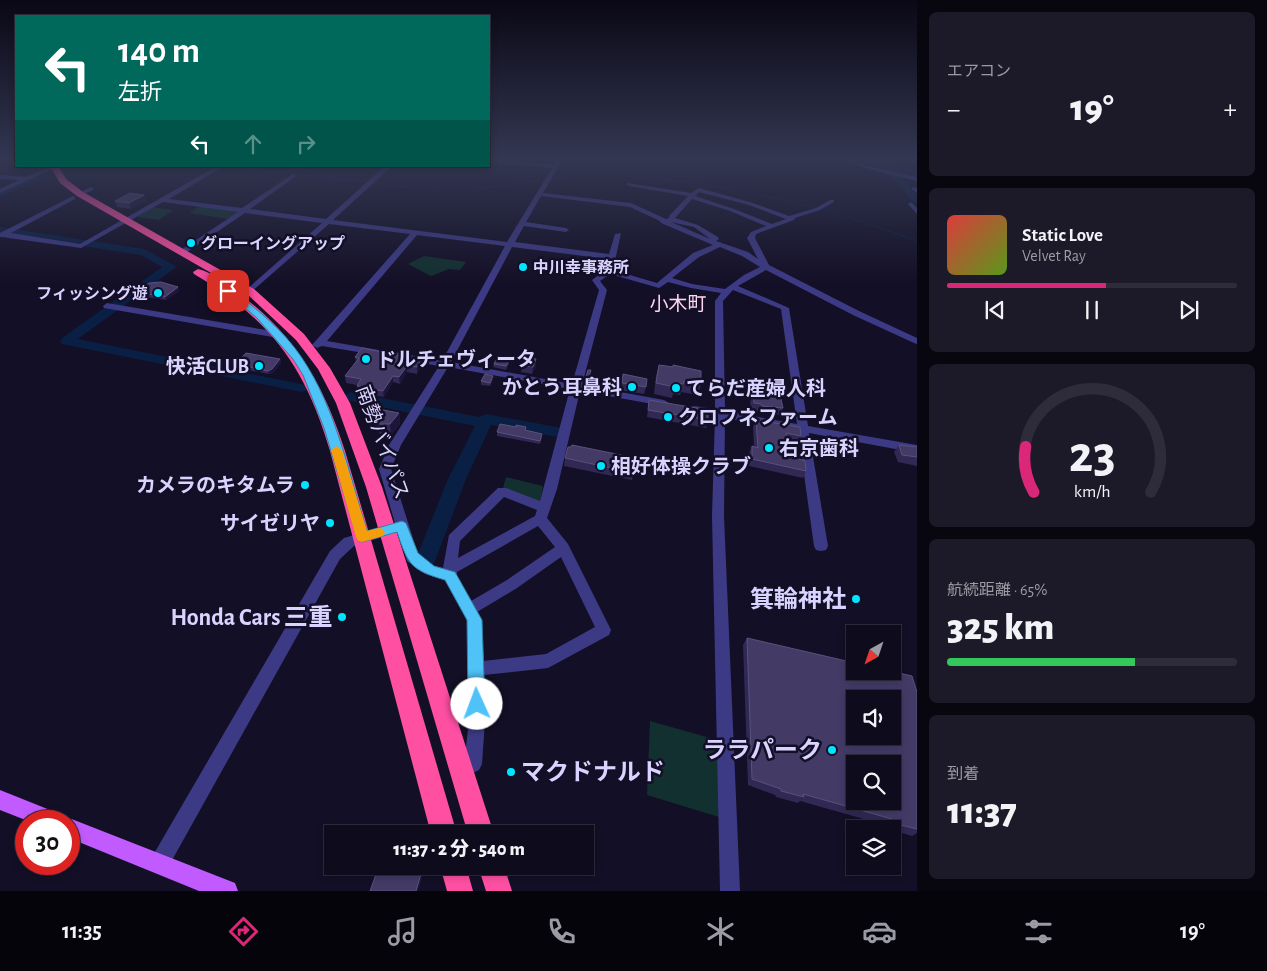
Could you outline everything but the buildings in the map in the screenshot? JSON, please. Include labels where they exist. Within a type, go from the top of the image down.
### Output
[{"type":"highway","name":"南勢バイパス","points":[[90,201],[228,291],[260,315],[297,358],[320,402],[362,537],[442,825]]},
{"type":"highway","name":"南勢バイパス","points":[[122,223],[184,252],[250,291],[315,346],[335,385],[354,429],[478,825]]},
{"type":"highway","points":[[456,875],[460,891]]},
{"type":"highway","points":[[494,875],[499,891]]},
{"type":"main road","points":[[0,800],[25,810]]},
{"type":"main road","points":[[80,832],[228,891]]},
{"type":"street","points":[[1,235],[68,201]]},
{"type":"street","points":[[1,235],[81,246],[162,201]]},
{"type":"street","points":[[168,201],[612,257]]},
{"type":"street","points":[[184,252],[256,201]]},
{"type":"street","points":[[250,291],[351,201]]},
{"type":"street","points":[[536,201],[510,244],[445,364],[394,445],[385,469],[412,557],[430,570],[450,572],[542,514],[551,489],[576,387],[603,290],[596,280],[609,271],[619,234]]},
{"type":"street","points":[[594,201],[631,205],[696,236],[745,254],[766,267],[917,341]]},
{"type":"street","points":[[664,222],[672,218],[687,201]]},
{"type":"street","points":[[704,201],[772,226]]},
{"type":"street","points":[[740,201],[789,218],[819,209],[832,201]]},
{"type":"street","points":[[732,210],[751,204]]},
{"type":"street","points":[[911,204],[917,212]]},
{"type":"street","points":[[672,218],[696,226],[720,244]]},
{"type":"street","points":[[766,267],[751,238],[753,234],[792,219],[789,218]]},
{"type":"street","points":[[522,224],[566,230]]},
{"type":"street","points":[[315,346],[416,232]]},
{"type":"street","points":[[609,271],[659,286],[696,255],[720,244]]},
{"type":"street","points":[[730,891],[718,516],[720,414],[719,301],[729,289],[748,274],[766,267]]},
{"type":"street","points":[[666,279],[692,286],[729,289],[785,308],[821,546]]},
{"type":"street","points":[[107,306],[278,336]]},
{"type":"street","points":[[315,346],[445,364],[917,449]]},
{"type":"street","points":[[473,764],[477,721],[474,620],[450,572],[454,539],[502,491],[542,514],[563,548],[604,630],[548,661],[476,669]]},
{"type":"street","points":[[159,864],[335,556],[349,542],[402,526]]},
{"type":"street","points":[[469,610],[512,584],[563,548]]},
{"type":"green space","points":[[200,206],[240,211],[229,219],[189,213]]},
{"type":"green space","points":[[152,207],[174,210],[159,220],[137,217]]},
{"type":"green space","points":[[424,256],[466,262],[460,270],[449,269],[431,276],[408,264]]},
{"type":"green space","points":[[506,477],[543,486],[540,503],[503,488]]},
{"type":"green space","points":[[650,721],[721,741],[719,817],[647,795]]},
{"type":"waterway","points":[[785,201],[831,211],[917,241]]},
{"type":"waterway","points":[[0,230],[144,252],[170,267],[67,341],[301,388]]},
{"type":"waterway","points":[[351,397],[484,423]]},
{"type":"waterway","points":[[484,423],[486,419],[557,432]]},
{"type":"waterway","points":[[425,561],[457,479],[484,423]]},
{"type":"slow traffic","points":[[336,450],[362,537],[379,533]]},
{"type":"place","name":"グローイングアップ","points":[[191,243]]},
{"type":"place","name":"中川幸事務所","points":[[523,267]]},
{"type":"place","name":"フィッシング遊","points":[[158,293]]},
{"type":"place","name":"ドルチェヴィータ","points":[[366,359]]},
{"type":"place","name":"快活CLUB","points":[[259,366]]},
{"type":"place","name":"かとう耳鼻科","points":[[632,387]]},
{"type":"place","name":"てらだ産婦人科","points":[[676,388]]},
{"type":"place","name":"クロフネファーム","points":[[668,417]]},
{"type":"place","name":"右京歯科","points":[[769,448]]},
{"type":"place","name":"相好体操クラブ","points":[[601,466]]},
{"type":"place","name":"カメラのキタムラ","points":[[305,485]]},
{"type":"place","name":"サイゼリヤ","points":[[330,523]]},
{"type":"place","name":"箕輪神社","points":[[856,599]]},
{"type":"place","name":"Honda Cars 三重","points":[[342,617]]},
{"type":"place","name":"ララパーク","points":[[832,750]]},
{"type":"place","name":"マクドナルド","points":[[511,772]]},
{"type":"district","name":"小木町","points":[[678,303]]},
{"type":"route","points":[[228,291],[260,315],[297,358],[308,375],[330,428],[362,537],[402,526],[412,557],[430,570],[450,576],[474,620],[477,704]]}]
